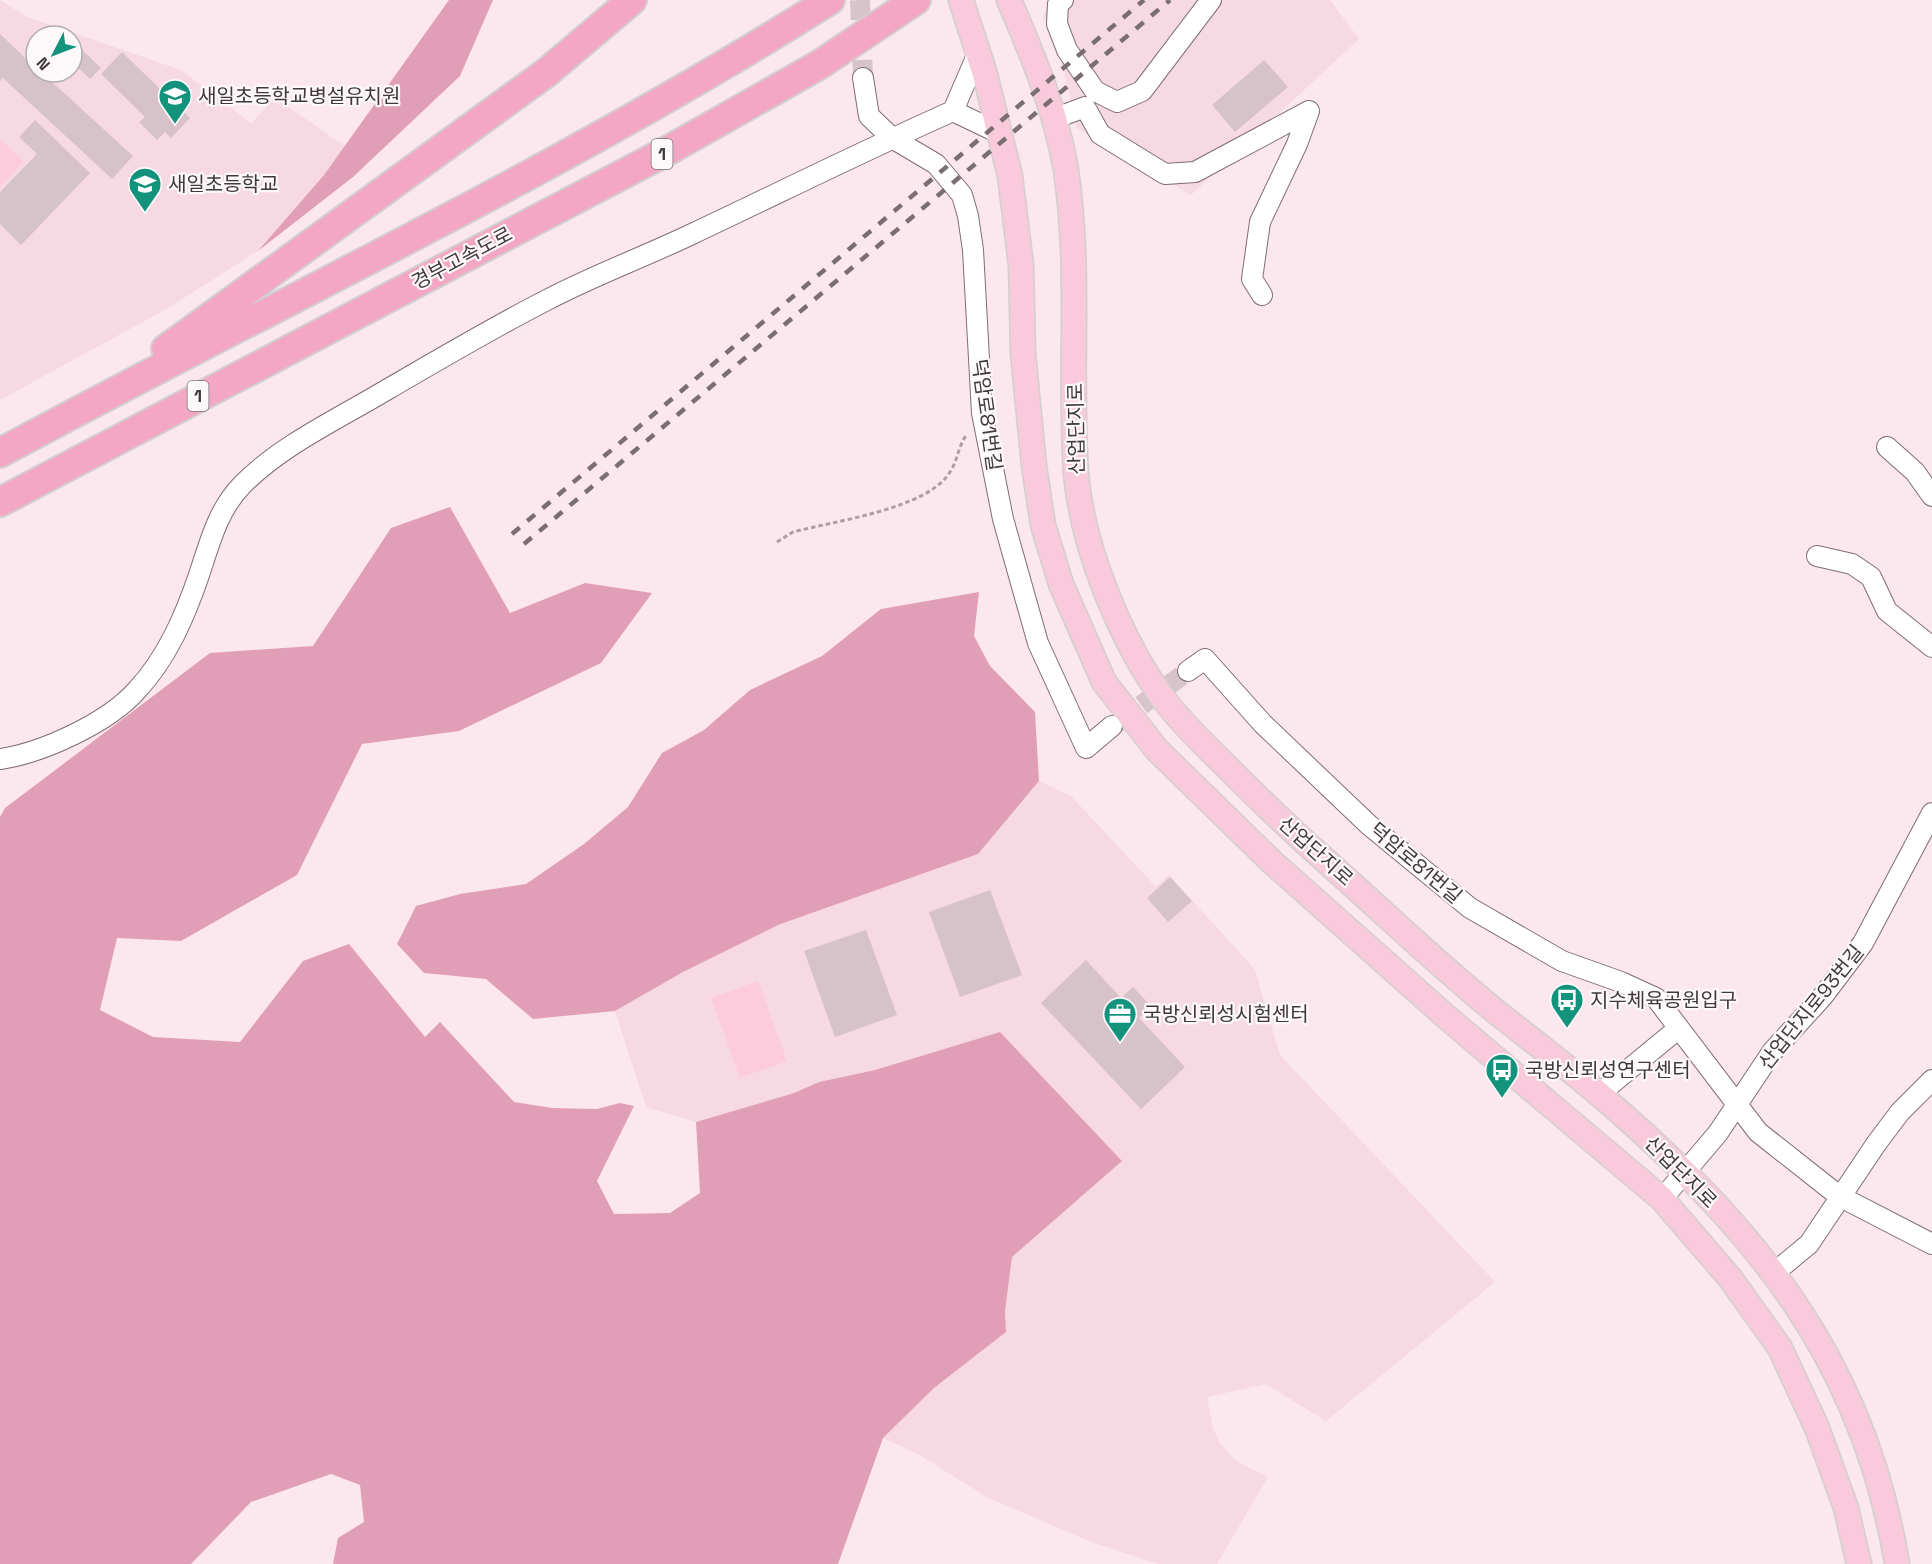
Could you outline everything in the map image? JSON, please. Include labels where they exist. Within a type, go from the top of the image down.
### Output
[{"type":"highway","points":[[85,407],[536,80],[632,0]]},
{"type":"highway","name":"경부고속도로","points":[[0,453],[495,194],[632,119],[830,0]]},
{"type":"highway","name":"경부고속도로","points":[[0,502],[667,151],[819,65],[916,0]]},
{"type":"main road","name":"산업단지로","points":[[961,0],[978,53],[1010,176],[1021,265],[1023,353],[1034,466],[1043,525],[1061,584],[1104,682],[1156,750],[1272,862],[1451,1021],[1662,1199],[1730,1278],[1780,1348],[1817,1428],[1846,1509],[1859,1564]]},
{"type":"main road","name":"산업단지로","points":[[1010,0],[1056,118],[1067,175],[1075,288],[1076,476],[1085,528],[1099,573],[1141,663],[1163,698],[1185,725],[1295,834],[1486,1003],[1599,1094],[1686,1173],[1774,1273],[1819,1340],[1839,1376],[1864,1431],[1882,1489],[1897,1564]]},
{"type":"street","points":[[1063,0],[1058,4],[1057,24],[1090,99],[1100,134],[1165,174],[1195,172],[1309,111],[1297,144],[1260,222],[1252,279],[1262,295]]},
{"type":"street","points":[[1056,118],[1090,99],[1117,102],[1142,91],[1212,0]]},
{"type":"street","points":[[0,759],[19,756],[67,738],[96,722],[136,692],[162,659],[180,622],[199,575],[213,528],[241,486],[278,455],[442,357],[547,299],[674,243],[953,111],[978,53]]},
{"type":"street","name":"덕암로81번길","points":[[863,78],[869,117],[892,138],[936,164],[962,195],[973,250],[982,413],[1003,519],[1038,643],[1086,748],[1112,726]]},
{"type":"street","points":[[953,111],[999,133]]},
{"type":"street","points":[[1887,447],[1915,472],[1932,496]]},
{"type":"street","points":[[1817,556],[1852,564],[1870,577],[1887,611],[1932,647]]},
{"type":"street","name":"덕암로81번길","points":[[1188,671],[1205,658],[1263,724],[1369,825],[1470,908],[1563,961],[1621,982],[1656,998],[1679,1028]]},
{"type":"street","name":"산업단지로93번길","points":[[1662,1199],[1718,1133],[1772,1052],[1823,996],[1863,943],[1932,813]]},
{"type":"street","points":[[1599,1094],[1679,1028],[1758,1132],[1839,1196],[1932,1244]]},
{"type":"street","points":[[1774,1273],[1809,1244],[1839,1196],[1900,1112],[1932,1080]]},
{"type":"path","points":[[777,542],[793,532],[909,503],[935,489],[951,472],[961,442],[982,413]]},
{"type":"shaded area","name":"새일초등학교","points":[[0,0],[27,17],[47,24],[24,24],[24,84],[84,84],[84,37],[181,70],[251,123],[275,98],[345,146],[324,175],[258,251],[168,308],[0,400]]},
{"type":"shaded area","points":[[449,0],[493,0],[460,76],[353,177],[258,251],[324,175]]},
{"type":"shaded area","points":[[1050,0],[1330,0],[1359,39],[1191,195],[1077,128],[1061,59],[1043,16]]},
{"type":"shaded area","points":[[0,139],[24,161],[0,187]]},
{"type":"shaded area","points":[[450,507],[510,613],[585,583],[652,593],[601,663],[459,731],[362,744],[297,875],[181,941],[117,938],[100,1010],[153,1037],[240,1042],[303,961],[349,944],[425,1037],[440,1022],[514,1102],[552,1108],[597,1109],[620,1103],[634,1106],[597,1181],[614,1214],[670,1213],[700,1193],[696,1122],[794,1093],[819,1082],[875,1070],[1000,1032],[1122,1161],[1012,1257],[1005,1311],[1006,1332],[934,1388],[883,1438],[838,1564],[333,1564],[338,1538],[364,1522],[360,1485],[331,1474],[251,1502],[191,1564],[0,1564],[0,817],[5,808],[210,653],[313,646],[391,528]]},
{"type":"shaded area","points":[[979,592],[974,636],[990,666],[1035,712],[1039,781],[978,854],[778,925],[683,972],[615,1011],[533,1019],[486,979],[424,973],[397,944],[416,906],[460,894],[526,884],[584,844],[628,807],[662,753],[704,730],[750,690],[822,656],[881,609]]},
{"type":"shaded area","points":[[1039,781],[1072,797],[1156,887],[1169,875],[1231,943],[1255,970],[1280,1055],[1495,1282],[1326,1421],[1266,1384],[1207,1397],[1213,1429],[1220,1443],[1236,1461],[1268,1477],[1217,1564],[1158,1564],[1086,1540],[985,1496],[918,1454],[883,1438],[934,1388],[1006,1332],[1005,1311],[1012,1257],[1122,1161],[1000,1032],[875,1070],[819,1082],[794,1093],[696,1122],[646,1107],[615,1011],[683,972],[778,925],[978,854]]},
{"type":"shaded area","points":[[758,981],[787,1061],[740,1078],[711,998]]},
{"type":"building","points":[[0,34],[24,57],[24,84],[54,84],[133,156],[112,179],[3,78],[0,81]]},
{"type":"building","points":[[84,52],[101,68],[90,79],[84,73]]},
{"type":"building","points":[[122,52],[190,118],[171,138],[165,132],[157,140],[139,122],[145,117],[101,74]]},
{"type":"building","points":[[1264,60],[1288,87],[1235,132],[1212,105]]},
{"type":"building","points":[[35,120],[90,173],[21,245],[0,224],[0,192],[37,154],[19,137]]},
{"type":"building","points":[[1170,877],[1192,901],[1168,922],[1147,898]]},
{"type":"building","points":[[990,890],[1022,975],[960,997],[929,912]]},
{"type":"building","points":[[866,930],[897,1015],[835,1037],[804,951]]},
{"type":"building","name":"국방신뢰성시험센터","points":[[1086,960],[1121,998],[1133,987],[1151,1006],[1139,1018],[1185,1067],[1141,1109],[1041,1003]]},
{"type":"tunnel","points":[[860,0],[863,78]]},
{"type":"tunnel","points":[[1117,723],[1188,671]]},
{"type":"railway","points":[[512,534],[1144,0]]},
{"type":"railway","points":[[524,544],[1170,0]]},
{"type":"place","name":"새일초등학교병설유치원","points":[[175,125]]},
{"type":"place","name":"새일초등학교","points":[[145,213]]},
{"type":"place","name":"지수체육공원입구","points":[[1567,1029]]},
{"type":"place","name":"국방신뢰성시험센터","points":[[1120,1043]]},
{"type":"place","name":"국방신뢰성연구센터","points":[[1502,1099]]}]
